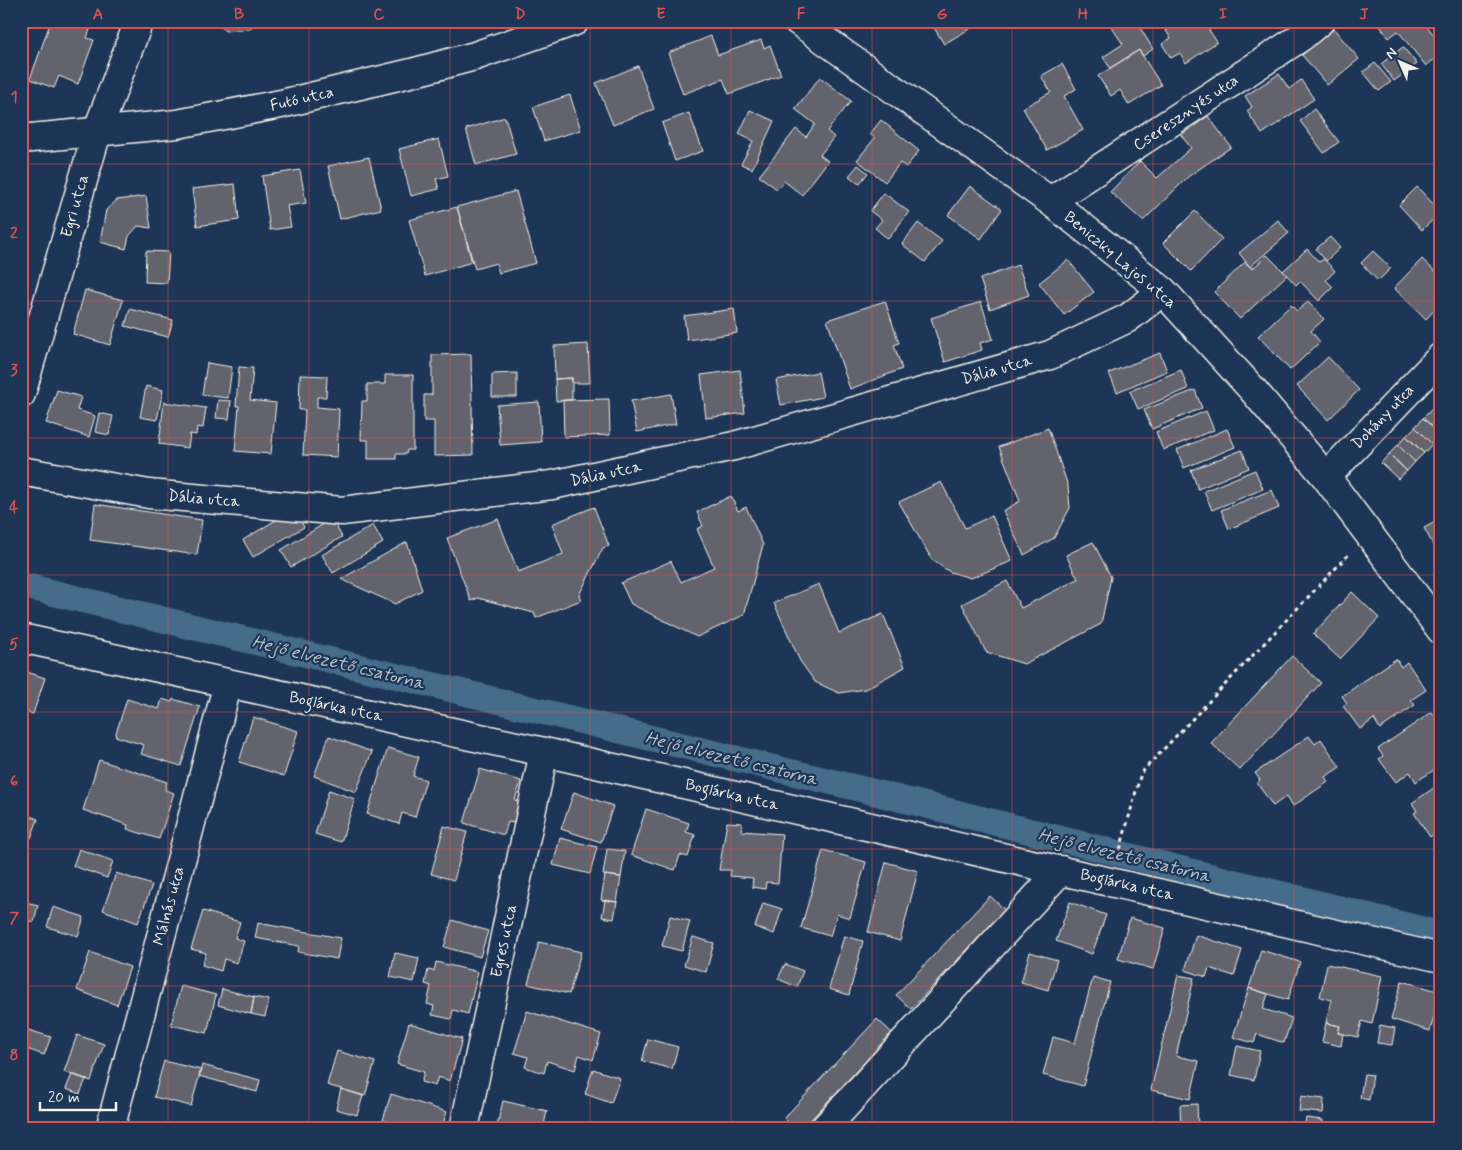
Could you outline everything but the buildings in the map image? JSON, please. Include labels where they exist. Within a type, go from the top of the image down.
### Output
[{"type":"street","name":"Egri utca","points":[[21,394],[97,132],[139,21]]},
{"type":"street","name":"Futó utca","points":[[21,139],[177,124],[281,104],[475,56],[575,21]]},
{"type":"street","name":"Beniczky Lajos utca","points":[[798,21],[1050,202],[1163,291],[1253,390],[1326,477],[1441,630]]},
{"type":"street","name":"Cseresznyés utca","points":[[1050,202],[1293,42],[1320,21]]},
{"type":"street","name":"Dália utca","points":[[21,471],[149,494],[342,511],[552,485],[734,446],[1050,355],[1128,318],[1163,291]]},
{"type":"street","name":"Dohány utca","points":[[1326,477],[1441,357]]},
{"type":"street","name":"Boglárka utca","points":[[21,638],[544,752],[1441,958]]},
{"type":"street","name":"Málnás utca","points":[[110,1129],[228,684]]},
{"type":"street","name":"Egres utca","points":[[464,1129],[544,752]]},
{"type":"street","points":[[824,1129],[1061,870]]},
{"type":"path","points":[[1112,882],[1142,773],[1368,534]]},
{"type":"waterway","name":"Hejő elvezető csatorna","points":[[21,585],[865,790],[1441,934]]}]
